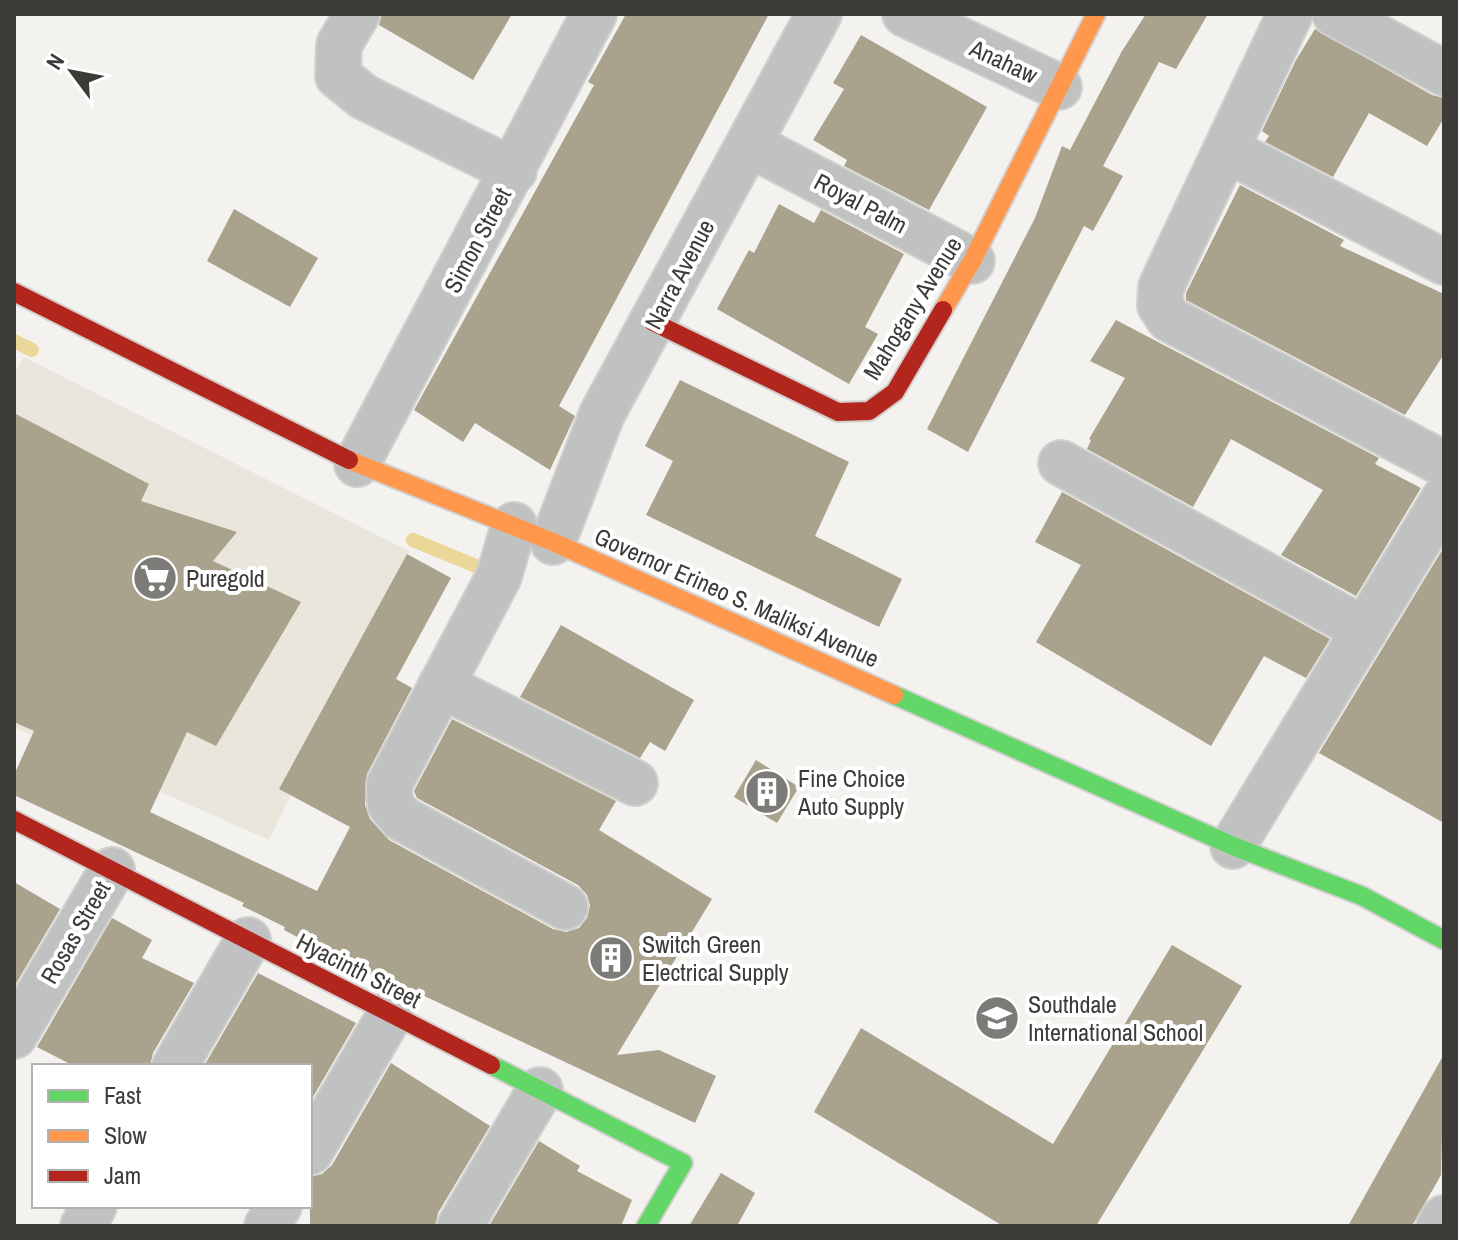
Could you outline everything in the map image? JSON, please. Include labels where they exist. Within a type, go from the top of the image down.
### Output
[{"type":"main road","name":"Mahogany Avenue","points":[[653,322],[838,412],[869,411],[895,392],[972,261],[1096,14]]},
{"type":"main road","name":"Governor Erineo S. Maliksi Avenue","points":[[14,292],[357,464],[514,525],[1233,846],[1362,896],[1444,940]]},
{"type":"main road","name":"Hyacinth Street","points":[[14,820],[683,1163],[646,1226]]},
{"type":"street","name":"Simon Street","points":[[357,464],[594,14]]},
{"type":"street","name":"Narra Avenue","points":[[553,542],[602,414],[819,14]]},
{"type":"street","name":"Anahaw","points":[[905,14],[1059,87]]},
{"type":"street","points":[[1290,14],[1161,287],[1160,305],[1169,319],[1444,464]]},
{"type":"street","points":[[1335,14],[1444,73]]},
{"type":"street","points":[[348,30],[338,76],[364,97],[514,171]]},
{"type":"street","name":"Royal Palm","points":[[749,144],[972,261]]},
{"type":"street","points":[[1227,150],[1444,262]]},
{"type":"street","points":[[1061,463],[1365,630]]},
{"type":"street","points":[[1233,846],[1444,499]]},
{"type":"street","points":[[514,525],[499,576],[389,785],[390,804],[401,818],[565,907]]},
{"type":"street","points":[[441,685],[635,783]]},
{"type":"street","name":"Rosas Street","points":[[14,1036],[112,870]]},
{"type":"street","points":[[176,1064],[248,940]]},
{"type":"street","points":[[312,1149],[391,1013]]},
{"type":"street","points":[[460,1226],[540,1090]]},
{"type":"street","points":[[83,1226],[93,1208]]},
{"type":"street","points":[[267,1226],[278,1208]]},
{"type":"street","points":[[1439,1226],[1444,1218]]},
{"type":"shaded area","points":[[24,357],[409,551],[269,840],[14,727],[14,374]]},
{"type":"building","points":[[382,14],[512,14],[473,80],[379,25]]},
{"type":"building","points":[[626,14],[769,14],[559,406],[575,416],[550,470],[475,423],[463,442],[414,410],[594,85],[588,82]]},
{"type":"building","points":[[1146,14],[1208,14],[1176,69],[1159,62],[1103,166],[1123,176],[1093,231],[1084,226],[968,452],[927,429],[1035,218],[1062,146],[1070,150],[1122,51]]},
{"type":"building","points":[[1315,29],[1432,95],[1444,98],[1444,118],[1427,146],[1369,113],[1333,177],[1265,142],[1269,136],[1262,131],[1296,60]]},
{"type":"building","points":[[861,35],[987,107],[929,210],[844,166],[847,160],[813,140],[844,89],[833,83]]},
{"type":"building","points":[[1240,185],[1344,240],[1340,246],[1444,294],[1444,354],[1405,415],[1186,300],[1186,293]]},
{"type":"building","points":[[779,204],[814,223],[821,210],[904,254],[865,327],[878,334],[849,384],[717,309],[749,250],[754,253]]},
{"type":"building","points":[[234,209],[318,258],[290,307],[207,261]]},
{"type":"building","points":[[1116,320],[1379,458],[1375,464],[1421,488],[1356,596],[1281,555],[1323,490],[1231,439],[1193,507],[1087,449],[1089,439],[1125,378],[1090,361]]},
{"type":"building","points":[[680,380],[849,462],[815,536],[902,579],[879,627],[646,515],[673,461],[645,446]]},
{"type":"building","points":[[14,413],[149,484],[141,501],[237,532],[213,561],[301,602],[216,746],[187,732],[150,812],[317,891],[350,827],[279,789],[407,554],[451,578],[396,679],[412,688],[367,774],[365,805],[370,819],[389,840],[553,929],[566,932],[579,928],[587,918],[590,906],[587,895],[578,885],[417,798],[414,791],[452,719],[616,801],[599,830],[712,899],[617,1055],[659,1050],[716,1076],[695,1123],[392,981],[390,985],[284,930],[285,927],[242,906],[244,903],[14,795],[14,775],[34,731],[14,722]]},
{"type":"building","points":[[1062,492],[1330,639],[1306,678],[1264,656],[1211,746],[1036,642],[1081,565],[1035,542]]},
{"type":"building","points":[[1444,547],[1444,823],[1319,753]]},
{"type":"building","points":[[561,625],[694,700],[665,751],[650,742],[640,758],[520,697]]},
{"type":"building","name":"Fine Choice Auto Supply","points":[[756,760],[799,787],[777,823],[734,797]]},
{"type":"building","points":[[14,882],[60,909],[14,987]]},
{"type":"building","points":[[112,918],[152,940],[142,958],[194,983],[153,1053],[150,1064],[70,1064],[37,1047]]},
{"type":"building","points":[[1172,945],[1242,986],[1096,1226],[1003,1226],[814,1112],[861,1028],[1053,1144]]},
{"type":"building","points":[[258,973],[356,1023],[312,1099],[312,1064],[205,1064]]},
{"type":"building","points":[[1444,1054],[1441,1175],[1412,1226],[1348,1226]]},
{"type":"building","points":[[391,1063],[490,1126],[438,1213],[435,1226],[310,1226],[312,1176],[322,1174],[332,1165]]},
{"type":"building","points":[[539,1141],[580,1166],[577,1171],[632,1200],[621,1226],[489,1226]]},
{"type":"building","points":[[721,1173],[755,1193],[737,1226],[689,1226]]},
{"type":"waterway","points":[[14,341],[32,350]]},
{"type":"waterway","points":[[413,540],[483,569]]},
{"type":"traffic: fast","points":[[894,695],[1233,846],[1362,896],[1444,940]]},
{"type":"traffic: fast","points":[[491,1065],[683,1163],[646,1226]]},
{"type":"traffic: slow","points":[[943,310],[972,261],[1096,14]]},
{"type":"traffic: slow","points":[[349,460],[553,542],[894,695]]},
{"type":"traffic: jam","points":[[14,292],[349,460]]},
{"type":"traffic: jam","points":[[653,322],[838,412],[869,411],[895,392],[943,310]]},
{"type":"traffic: jam","points":[[14,820],[491,1065]]},
{"type":"place","name":"Puregold","points":[[155,578]]},
{"type":"place","name":"Fine Choice Auto Supply","points":[[767,792]]},
{"type":"place","name":"Switch Green Electrical Supply","points":[[611,958]]},
{"type":"place","name":"Southdale International School","points":[[997,1018]]}]
